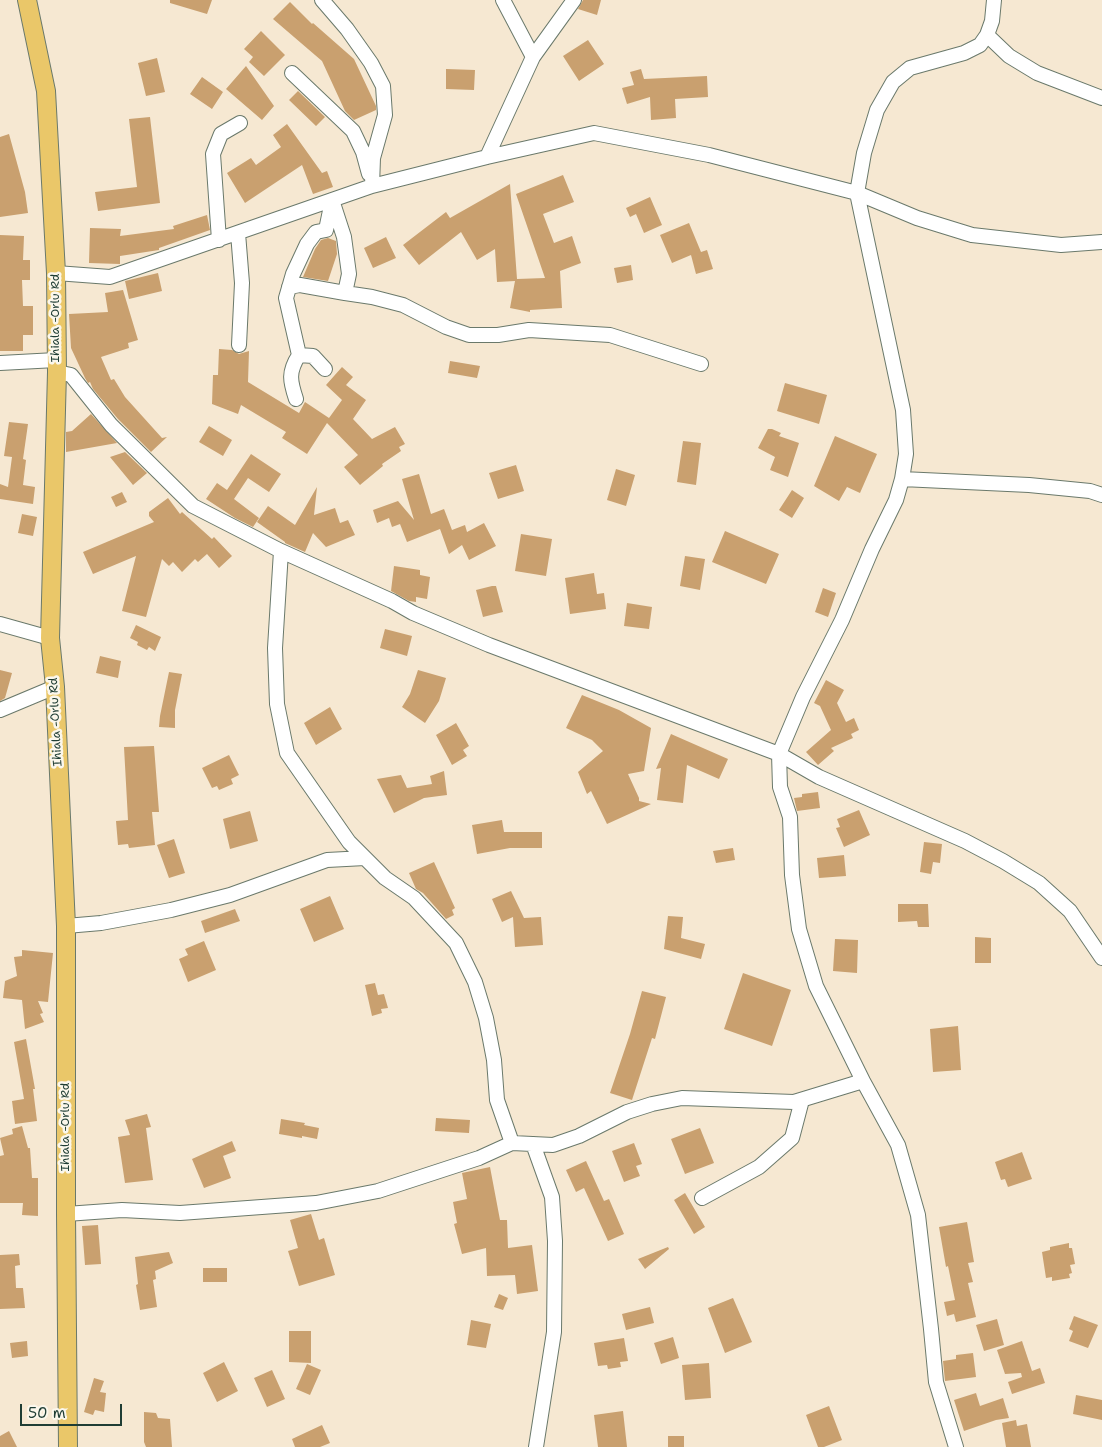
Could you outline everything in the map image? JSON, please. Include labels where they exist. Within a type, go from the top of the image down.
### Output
[{"type":"main road","name":"Ihiala -Orlu Rd","points":[[27,0],[46,91],[56,273],[56,366],[50,638],[55,687],[66,926],[68,1447]]},
{"type":"street","points":[[322,0],[347,29],[371,63],[383,86],[385,115],[373,158],[372,186]]},
{"type":"street","points":[[503,0],[533,57]]},
{"type":"street","points":[[487,157],[533,57],[574,0]]},
{"type":"street","points":[[956,1447],[936,1382],[932,1329],[918,1215],[898,1145],[863,1081],[816,986],[799,929],[792,875],[790,817],[780,787],[779,754],[803,697],[842,620],[872,549],[896,500],[906,454],[903,410],[857,193],[864,153],[877,110],[893,82],[910,68],[964,53],[980,45],[987,35],[992,21],[994,0]]},
{"type":"street","points":[[987,35],[1009,56],[1037,73],[1102,98]]},
{"type":"street","points":[[292,73],[353,132],[363,152],[372,186]]},
{"type":"street","points":[[219,240],[213,154],[221,134],[240,122]]},
{"type":"street","points":[[56,273],[110,277],[372,186],[487,157],[594,134],[709,155],[857,193],[917,218],[972,235],[1061,245],[1102,242]]},
{"type":"street","points":[[300,355],[286,298],[293,274],[307,244],[316,232],[326,230],[332,200]]},
{"type":"street","points":[[332,200],[344,237],[348,264],[349,274],[345,293]]},
{"type":"street","points":[[238,234],[242,282],[239,345]]},
{"type":"street","points":[[289,287],[300,285],[372,297],[403,306],[446,327],[469,335],[498,335],[529,330],[610,335],[701,364]]},
{"type":"street","points":[[300,355],[313,356],[325,369]]},
{"type":"street","points":[[296,399],[290,374],[293,364],[300,355]]},
{"type":"street","points":[[0,362],[56,366],[71,375],[111,425],[193,506],[281,551],[384,597],[413,613],[489,645],[779,754],[819,777],[965,841],[1004,861],[1039,883],[1070,911],[1102,958]]},
{"type":"street","points":[[902,479],[1029,485],[1090,491],[1102,495]]},
{"type":"street","points":[[281,551],[275,648],[277,704],[287,753],[349,842],[385,878],[414,898],[456,943],[476,982],[486,1018],[494,1060],[497,1100],[512,1144]]},
{"type":"street","points":[[0,624],[50,638]]},
{"type":"street","points":[[0,710],[55,687]]},
{"type":"street","points":[[66,926],[131,918],[171,910],[230,895],[328,860],[365,858]]},
{"type":"street","points":[[66,1214],[122,1210],[180,1213],[316,1203],[378,1191],[478,1158],[512,1144],[553,1145],[579,1136],[627,1112],[652,1104],[682,1098],[794,1102],[863,1081]]},
{"type":"street","points":[[702,1198],[759,1167],[792,1138],[802,1100]]},
{"type":"street","points":[[533,1144],[552,1197],[555,1241],[554,1332],[536,1447]]},
{"type":"building","points":[[170,0],[212,0],[207,14],[170,3]]},
{"type":"building","points":[[583,0],[601,0],[597,15],[578,9]]},
{"type":"building","points":[[290,2],[312,24],[354,59],[376,106],[376,110],[354,120],[345,111],[322,61],[273,19]]},
{"type":"building","points":[[261,31],[285,55],[264,76],[249,62],[253,57],[244,49]]},
{"type":"building","points":[[588,40],[604,64],[579,81],[563,56]]},
{"type":"building","points":[[157,58],[165,92],[146,96],[138,63]]},
{"type":"building","points":[[246,66],[274,106],[262,120],[226,89]]},
{"type":"building","points":[[446,69],[475,70],[474,90],[446,89]]},
{"type":"building","points":[[641,69],[644,79],[707,76],[708,97],[675,99],[676,118],[651,120],[650,97],[627,104],[622,88],[634,85],[630,72]]},
{"type":"building","points":[[202,77],[223,92],[212,109],[190,94]]},
{"type":"building","points":[[298,91],[325,117],[316,126],[289,100]]},
{"type":"building","points":[[150,117],[160,203],[98,211],[95,192],[137,187],[129,119]]},
{"type":"building","points":[[287,124],[322,173],[327,171],[333,187],[313,194],[302,165],[245,203],[227,173],[251,158],[256,165],[281,147],[273,135]]},
{"type":"building","points":[[9,134],[25,192],[28,213],[0,217],[0,137]]},
{"type":"building","points":[[563,175],[574,202],[543,214],[554,243],[572,236],[581,263],[560,271],[562,308],[530,310],[530,312],[510,308],[515,281],[497,282],[495,249],[477,260],[461,232],[419,265],[403,245],[446,212],[450,218],[510,184],[517,279],[545,278],[516,194]]},
{"type":"building","points":[[650,197],[662,225],[644,233],[636,214],[630,217],[626,208]]},
{"type":"building","points":[[207,215],[210,230],[159,248],[159,250],[120,256],[120,264],[89,263],[90,228],[121,229],[120,236],[174,229],[173,226]]},
{"type":"building","points":[[689,223],[701,252],[707,250],[713,269],[696,274],[691,255],[672,263],[660,235]]},
{"type":"building","points":[[0,235],[24,236],[23,260],[30,260],[30,280],[22,280],[23,306],[33,306],[33,335],[23,335],[23,351],[0,351]]},
{"type":"building","points":[[386,237],[396,258],[373,268],[364,248]]},
{"type":"building","points":[[328,238],[336,241],[337,254],[328,281],[303,277],[315,249],[321,240]]},
{"type":"building","points":[[631,265],[633,280],[617,283],[614,268]]},
{"type":"building","points":[[158,273],[162,291],[129,299],[125,281]]},
{"type":"building","points":[[123,290],[138,340],[128,343],[129,348],[101,357],[111,380],[114,379],[125,397],[162,438],[167,437],[151,452],[118,419],[93,389],[90,382],[88,383],[71,348],[69,314],[108,312],[105,293]]},
{"type":"building","points":[[219,349],[232,350],[239,354],[249,351],[248,382],[299,413],[305,402],[329,418],[342,400],[326,385],[342,367],[353,377],[346,385],[366,400],[353,419],[372,439],[395,427],[405,444],[399,447],[401,451],[382,464],[383,466],[360,485],[344,467],[358,455],[327,423],[307,454],[282,438],[286,432],[241,405],[238,414],[212,404],[213,375],[218,375]]},
{"type":"building","points":[[450,361],[480,366],[477,378],[448,373]]},
{"type":"building","points":[[785,383],[827,395],[819,424],[777,411]]},
{"type":"building","points":[[91,414],[117,443],[66,452],[66,432],[72,431]]},
{"type":"building","points":[[9,422],[28,424],[23,459],[26,460],[23,485],[35,487],[33,504],[0,499],[0,484],[8,487],[12,457],[4,456]]},
{"type":"building","points":[[209,426],[232,440],[223,456],[199,442]]},
{"type":"building","points":[[768,429],[781,433],[779,436],[799,443],[788,477],[770,470],[775,457],[758,448]]},
{"type":"building","points":[[835,436],[877,454],[860,493],[847,487],[839,501],[814,486]]},
{"type":"building","points":[[683,441],[701,443],[696,485],[677,482]]},
{"type":"building","points":[[125,452],[147,473],[133,485],[110,457]]},
{"type":"building","points":[[251,454],[281,474],[269,492],[248,478],[234,499],[259,518],[253,527],[206,499],[217,483],[227,490]]},
{"type":"building","points":[[516,465],[524,491],[498,499],[489,473]]},
{"type":"building","points":[[616,469],[635,475],[626,506],[607,500]]},
{"type":"building","points":[[419,474],[431,514],[444,509],[452,530],[465,525],[467,532],[484,523],[496,546],[469,560],[462,545],[449,554],[440,529],[407,542],[400,524],[392,527],[389,518],[377,523],[373,510],[398,501],[414,520],[402,479]]},
{"type":"building","points":[[317,487],[314,515],[335,508],[340,523],[348,520],[355,535],[326,547],[313,533],[305,552],[285,543],[257,522],[268,506],[295,525]]},
{"type":"building","points":[[792,490],[804,498],[792,518],[779,510]]},
{"type":"building","points":[[122,492],[127,502],[116,507],[111,497]]},
{"type":"building","points":[[168,498],[180,514],[182,512],[212,539],[214,537],[232,556],[219,568],[207,554],[198,562],[195,559],[182,572],[173,562],[169,566],[162,559],[146,617],[122,611],[136,556],[93,574],[83,552],[154,522],[149,516],[149,512]]},
{"type":"building","points":[[22,514],[37,517],[33,536],[18,533]]},
{"type":"building","points":[[725,531],[779,554],[766,584],[712,562]]},
{"type":"building","points":[[521,534],[552,539],[546,576],[515,571]]},
{"type":"building","points":[[685,556],[705,559],[700,590],[680,586]]},
{"type":"building","points":[[394,566],[420,570],[420,575],[430,577],[427,599],[416,597],[416,602],[409,601],[391,591]]},
{"type":"building","points":[[594,573],[597,594],[604,593],[606,609],[570,614],[565,578]]},
{"type":"building","points":[[496,586],[503,612],[483,617],[476,590]]},
{"type":"building","points":[[823,588],[836,593],[828,617],[815,612]]},
{"type":"building","points":[[627,603],[652,607],[649,629],[624,626]]},
{"type":"building","points":[[136,625],[161,637],[155,651],[149,647],[147,650],[137,645],[138,642],[130,638]]},
{"type":"building","points":[[385,629],[412,636],[407,656],[380,648]]},
{"type":"building","points":[[100,656],[121,661],[118,678],[96,673]]},
{"type":"building","points":[[0,670],[12,673],[5,698],[0,701]]},
{"type":"building","points":[[418,670],[446,678],[439,701],[425,723],[402,707],[410,694]]},
{"type":"building","points":[[169,672],[182,674],[175,710],[175,728],[159,727]]},
{"type":"building","points":[[826,680],[844,690],[837,703],[846,722],[854,718],[859,730],[851,734],[853,738],[831,748],[834,751],[818,765],[806,752],[831,730],[820,706],[814,703]]},
{"type":"building","points":[[582,695],[619,710],[651,728],[644,771],[628,774],[639,801],[651,804],[607,824],[591,791],[587,794],[578,772],[603,751],[592,740],[566,728]]},
{"type":"building","points":[[330,707],[342,729],[316,745],[304,723]]},
{"type":"building","points":[[456,723],[469,746],[463,750],[467,756],[452,765],[436,735]]},
{"type":"building","points":[[671,734],[728,759],[719,779],[687,765],[683,803],[657,800],[661,768],[656,769]]},
{"type":"building","points":[[154,746],[159,812],[152,812],[155,845],[129,848],[128,844],[118,845],[116,821],[128,820],[124,747]]},
{"type":"building","points":[[229,755],[239,775],[231,779],[233,784],[219,790],[217,786],[212,788],[202,768]]},
{"type":"building","points":[[444,771],[447,795],[424,798],[394,813],[377,779],[401,775],[407,788],[432,784],[430,776]]},
{"type":"building","points":[[818,792],[820,808],[797,811],[794,798],[802,797],[802,794]]},
{"type":"building","points":[[859,810],[870,835],[844,847],[836,828],[840,827],[837,819]]},
{"type":"building","points":[[250,811],[258,841],[230,849],[223,819]]},
{"type":"building","points":[[502,820],[504,832],[542,832],[542,848],[510,848],[477,854],[472,825]]},
{"type":"building","points":[[174,839],[185,873],[169,878],[157,845]]},
{"type":"building","points":[[924,842],[942,844],[940,863],[933,862],[931,874],[920,872]]},
{"type":"building","points":[[733,848],[735,860],[716,863],[713,851]]},
{"type":"building","points":[[844,855],[846,876],[819,878],[817,858]]},
{"type":"building","points":[[434,862],[455,908],[452,910],[454,915],[446,919],[423,893],[416,889],[409,873]]},
{"type":"building","points":[[511,891],[524,918],[541,917],[543,945],[515,947],[513,917],[502,922],[492,899]]},
{"type":"building","points":[[330,896],[344,929],[314,942],[300,909]]},
{"type":"building","points":[[898,904],[928,904],[929,927],[918,927],[917,921],[898,922]]},
{"type":"building","points":[[235,909],[240,921],[205,933],[201,921]]},
{"type":"building","points":[[668,916],[683,917],[681,938],[705,944],[701,959],[664,949]]},
{"type":"building","points":[[975,937],[991,938],[991,963],[975,963]]},
{"type":"building","points":[[835,939],[858,940],[857,973],[833,971]]},
{"type":"building","points":[[204,941],[216,970],[188,982],[179,959],[188,955],[185,949]]},
{"type":"building","points":[[22,950],[53,953],[48,1002],[38,1001],[43,1013],[40,1014],[44,1022],[25,1029],[22,1000],[3,998],[5,981],[17,976],[14,957],[22,956]]},
{"type":"building","points":[[743,973],[791,990],[772,1046],[724,1029]]},
{"type":"building","points":[[375,983],[378,995],[384,994],[388,1008],[381,1009],[382,1013],[372,1016],[365,985]]},
{"type":"building","points":[[642,991],[666,997],[655,1039],[652,1038],[632,1100],[610,1093]]},
{"type":"building","points":[[958,1026],[961,1070],[933,1072],[930,1029]]},
{"type":"building","points":[[26,1039],[35,1089],[33,1089],[37,1121],[15,1124],[12,1101],[24,1099],[14,1042]]},
{"type":"building","points":[[147,1114],[151,1127],[146,1128],[153,1180],[125,1183],[118,1137],[130,1135],[125,1120]]},
{"type":"building","points":[[436,1118],[470,1120],[469,1133],[435,1131]]},
{"type":"building","points":[[281,1119],[305,1123],[304,1125],[319,1128],[317,1139],[279,1134]]},
{"type":"building","points":[[22,1126],[28,1148],[30,1148],[32,1178],[38,1178],[38,1216],[22,1215],[23,1203],[0,1203],[0,1156],[4,1155],[0,1138],[13,1134],[12,1129]]},
{"type":"building","points":[[700,1128],[714,1163],[685,1174],[671,1139]]},
{"type":"building","points":[[232,1141],[236,1151],[223,1156],[231,1178],[204,1188],[192,1159]]},
{"type":"building","points":[[634,1143],[642,1164],[636,1166],[640,1176],[624,1182],[612,1151]]},
{"type":"building","points":[[1022,1152],[1032,1179],[1008,1187],[1005,1179],[1001,1180],[995,1162]]},
{"type":"building","points":[[586,1161],[604,1201],[609,1199],[624,1234],[608,1241],[584,1188],[576,1192],[566,1170]]},
{"type":"building","points":[[490,1167],[500,1220],[507,1220],[508,1248],[532,1245],[538,1291],[517,1294],[515,1275],[487,1276],[486,1248],[462,1254],[454,1224],[457,1223],[453,1202],[467,1199],[462,1173]]},
{"type":"building","points":[[685,1193],[705,1227],[694,1234],[674,1200]]},
{"type":"building","points":[[311,1214],[319,1240],[324,1238],[335,1275],[299,1286],[288,1251],[298,1248],[290,1220]]},
{"type":"building","points":[[967,1222],[974,1262],[968,1263],[973,1282],[968,1283],[976,1317],[956,1322],[954,1314],[947,1316],[944,1302],[955,1300],[948,1266],[946,1267],[939,1227]]},
{"type":"building","points":[[98,1225],[101,1264],[85,1265],[82,1226]]},
{"type":"building","points":[[1069,1243],[1069,1248],[1072,1248],[1075,1264],[1070,1265],[1072,1273],[1069,1274],[1070,1278],[1052,1281],[1052,1277],[1046,1278],[1042,1252],[1050,1250],[1050,1247]]},
{"type":"building","points":[[668,1247],[669,1249],[645,1269],[638,1259]]},
{"type":"building","points":[[169,1252],[173,1263],[155,1271],[156,1279],[153,1280],[157,1307],[140,1310],[136,1285],[138,1284],[135,1257]]},
{"type":"building","points":[[19,1254],[20,1265],[15,1266],[16,1288],[23,1288],[25,1308],[0,1309],[0,1255]]},
{"type":"building","points":[[203,1268],[227,1268],[227,1282],[203,1282]]},
{"type":"building","points":[[499,1294],[508,1298],[503,1310],[494,1307]]},
{"type":"building","points":[[733,1298],[752,1342],[725,1353],[708,1308]]},
{"type":"building","points":[[650,1307],[654,1323],[626,1330],[622,1314]]},
{"type":"building","points":[[1074,1316],[1098,1325],[1088,1348],[1069,1341],[1073,1331],[1069,1329]]},
{"type":"building","points":[[997,1319],[1004,1345],[984,1351],[976,1325]]},
{"type":"building","points":[[471,1320],[491,1324],[486,1348],[467,1345]]},
{"type":"building","points":[[289,1331],[311,1331],[311,1363],[289,1362]]},
{"type":"building","points":[[673,1337],[679,1358],[661,1364],[654,1343]]},
{"type":"building","points":[[624,1338],[628,1361],[620,1362],[621,1367],[608,1369],[607,1365],[598,1366],[594,1343]]},
{"type":"building","points":[[27,1341],[28,1356],[12,1358],[10,1343]]},
{"type":"building","points":[[1022,1341],[1032,1371],[1040,1368],[1045,1383],[1012,1394],[1008,1382],[1022,1377],[1021,1373],[1005,1374],[997,1350]]},
{"type":"building","points":[[973,1353],[976,1377],[945,1381],[943,1361],[956,1359],[956,1355]]},
{"type":"building","points":[[224,1362],[238,1391],[217,1402],[203,1373]]},
{"type":"building","points":[[709,1363],[711,1398],[685,1400],[682,1365]]},
{"type":"building","points":[[307,1364],[321,1370],[310,1395],[296,1389]]},
{"type":"building","points":[[272,1370],[285,1399],[267,1407],[254,1378]]},
{"type":"building","points":[[94,1378],[104,1381],[100,1392],[106,1393],[104,1412],[95,1410],[93,1415],[84,1412]]},
{"type":"building","points":[[976,1393],[980,1406],[1003,1398],[1009,1418],[996,1420],[964,1431],[954,1400]]},
{"type":"building","points":[[1076,1395],[1102,1400],[1102,1420],[1073,1414]]},
{"type":"building","points":[[829,1406],[842,1440],[824,1447],[818,1447],[806,1415]]},
{"type":"building","points":[[623,1411],[627,1447],[598,1447],[594,1415]]},
{"type":"building","points":[[144,1412],[156,1413],[158,1418],[170,1419],[172,1447],[146,1447],[144,1442]]},
{"type":"building","points":[[1016,1420],[1017,1426],[1027,1424],[1031,1447],[1006,1447],[1002,1423]]},
{"type":"building","points":[[322,1425],[330,1443],[320,1447],[295,1447],[292,1439]]},
{"type":"building","points":[[9,1431],[17,1447],[0,1447],[0,1436]]},
{"type":"building","points":[[668,1436],[684,1436],[684,1447],[668,1447]]}]
